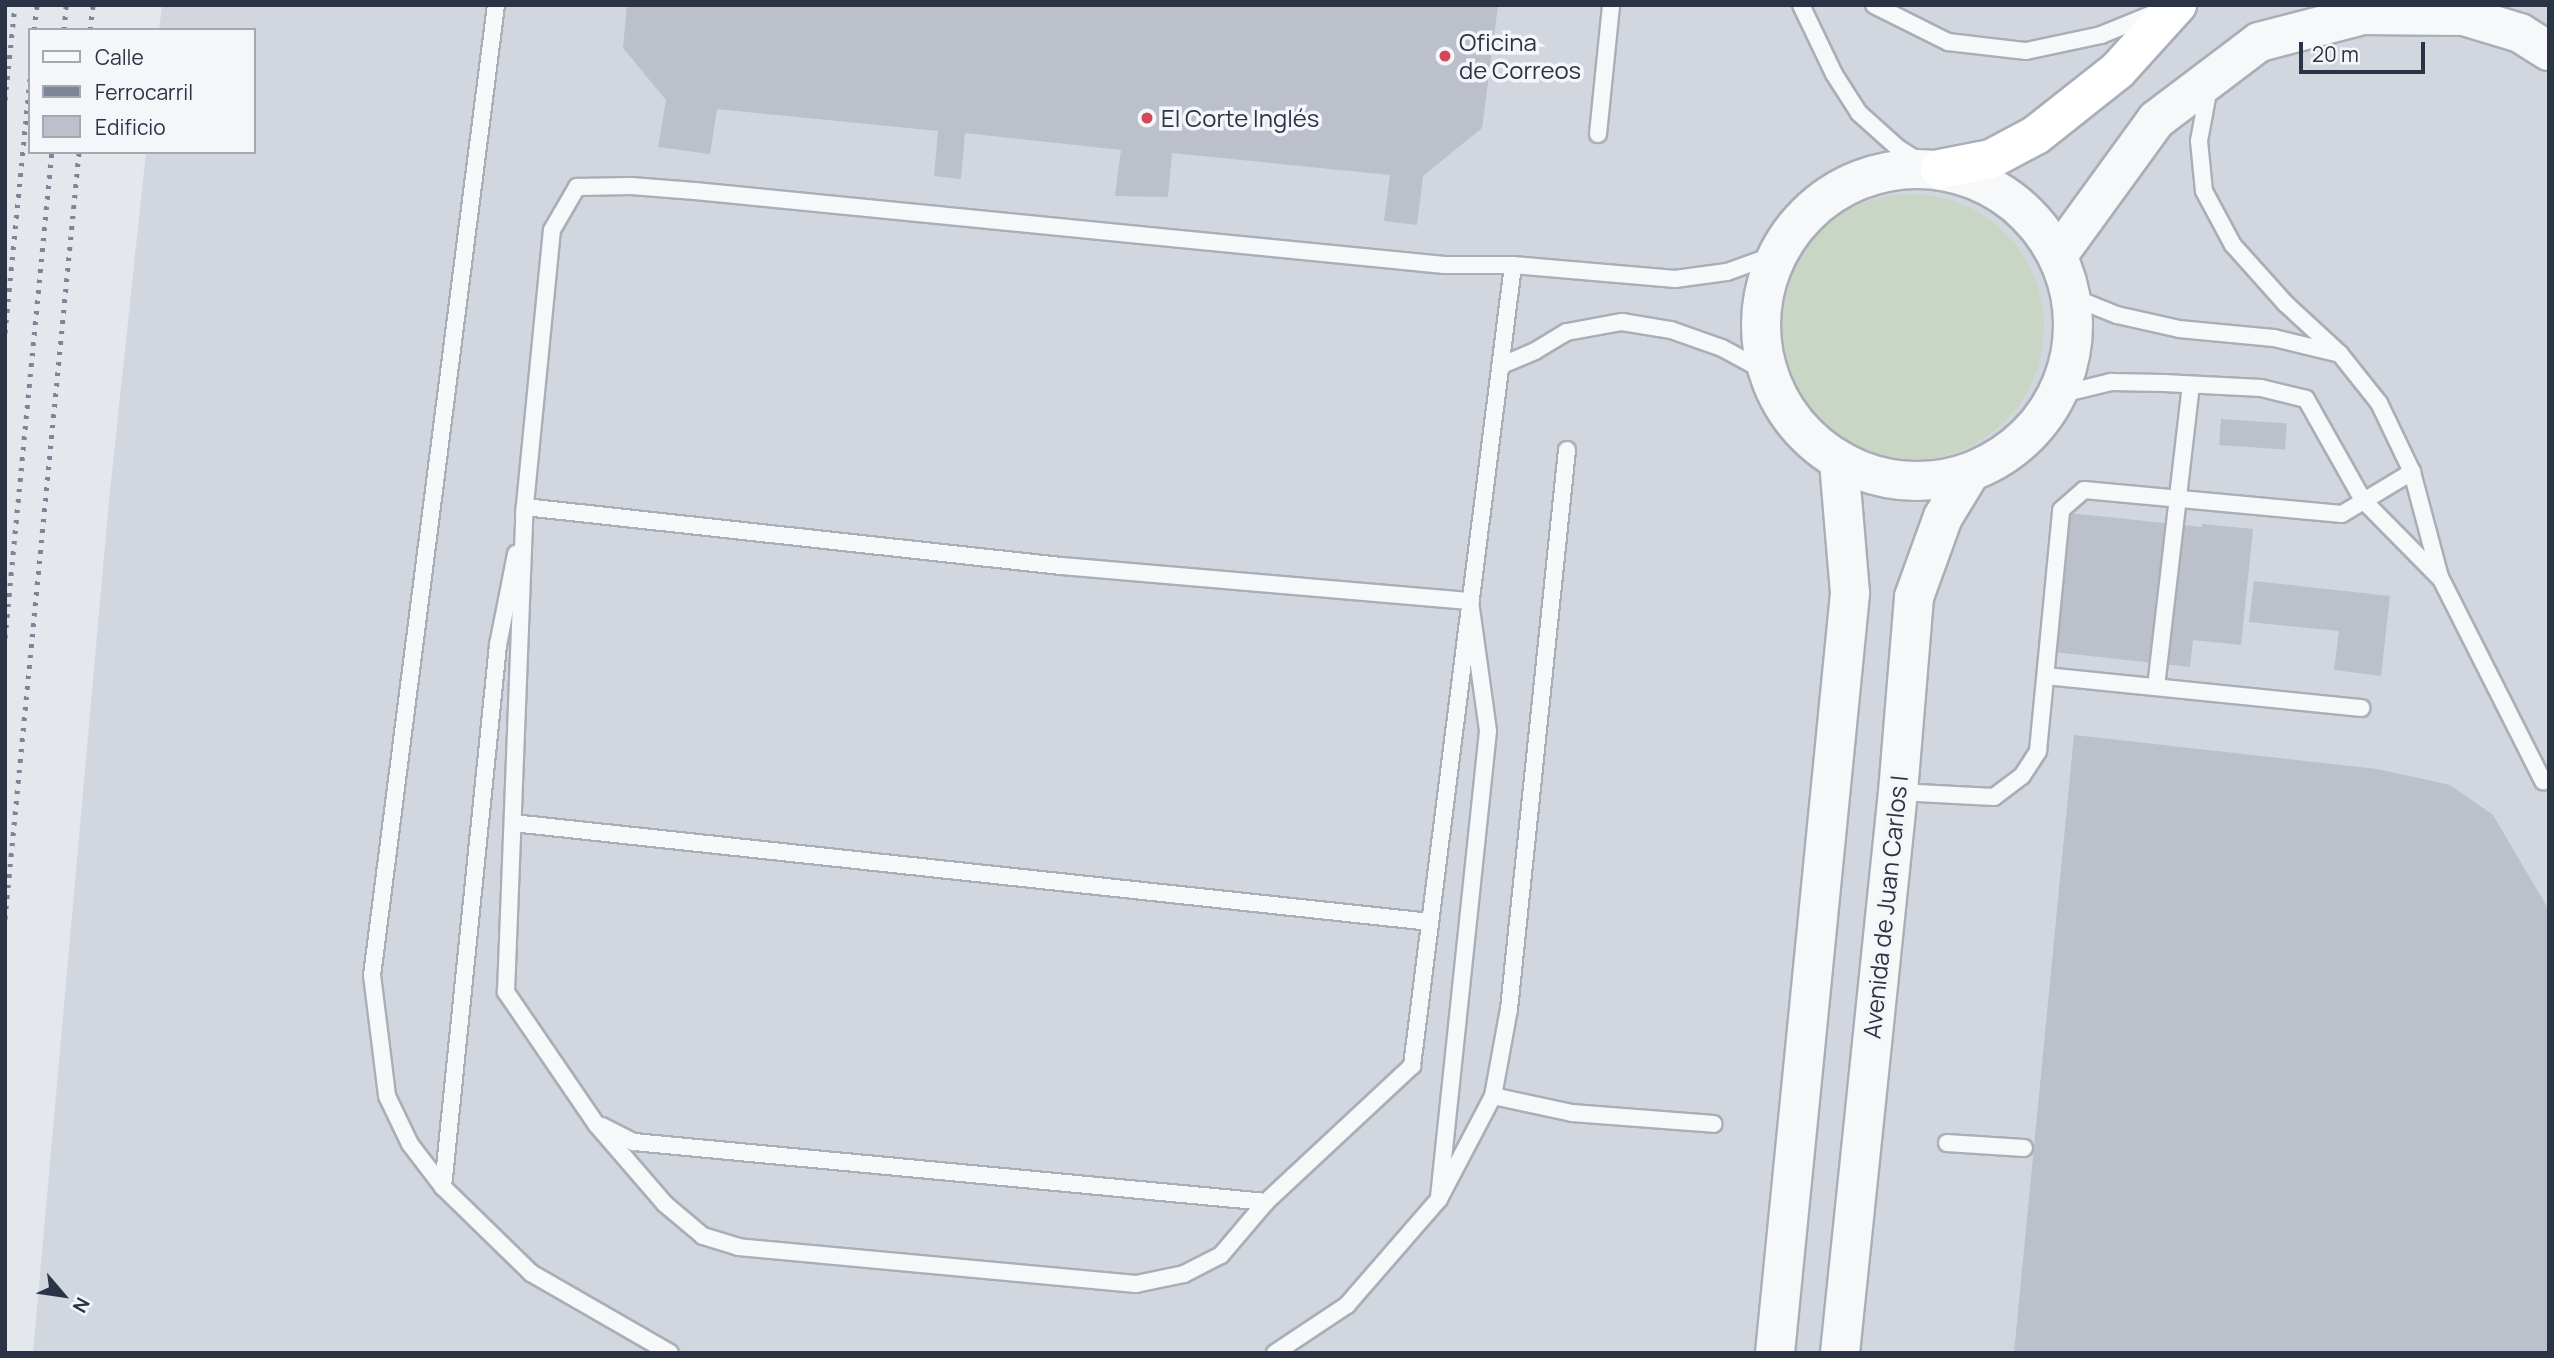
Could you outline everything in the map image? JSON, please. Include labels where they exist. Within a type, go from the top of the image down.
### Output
[{"type":"highway","points":[[1936,169],[1990,159],[2036,135],[2118,70],[2175,5]]},
{"type":"street","points":[[2058,255],[2157,120],[2212,75],[2259,43],[2363,15],[2464,16],[2520,33],[2549,51]]},
{"type":"street","points":[[1891,169],[1936,169],[1988,184],[2029,214],[2058,255],[2072,297],[2073,348],[2057,396],[2035,429],[2005,455],[1970,473],[1925,482],[1880,478],[1839,461],[1808,438],[1784,408],[1768,373],[1761,333],[1764,292],[1777,254],[1806,214],[1845,185],[1891,169]]},
{"type":"street","points":[[1775,1353],[1850,593],[1839,461]]},
{"type":"street","name":"Avenida de Juan Carlos I","points":[[1840,1353],[1898,792],[1914,597],[1943,517],[1970,473]]},
{"type":"lane","points":[[496,5],[372,975],[387,1096],[410,1144],[443,1186],[531,1273],[670,1353]]},
{"type":"lane","points":[[1598,134],[1611,5]]},
{"type":"lane","points":[[1801,5],[1834,74],[1859,113],[1898,148],[1936,169]]},
{"type":"lane","points":[[1874,5],[1948,42],[2026,51],[2101,35],[2175,5]]},
{"type":"lane","points":[[2212,75],[2199,141],[2204,191],[2233,245],[2286,304],[2340,354],[2379,404],[2412,472],[2440,577],[2543,781]]},
{"type":"lane","points":[[1513,265],[1412,1066],[1266,1202],[1221,1255],[1184,1275],[1136,1284],[739,1247],[703,1236],[665,1204],[596,1124],[506,992],[525,507],[552,230],[577,187],[631,186],[695,191],[1444,265],[1513,265],[1675,279],[1727,272],[1777,254]]},
{"type":"lane","points":[[2072,297],[2117,315],[2179,329],[2274,338],[2340,354]]},
{"type":"lane","points":[[1500,366],[1535,351],[1567,332],[1622,322],[1671,330],[1722,348],[1768,373]]},
{"type":"lane","points":[[2057,396],[2112,382],[2261,388],[2306,399],[2363,500],[2440,577]]},
{"type":"lane","points":[[2156,687],[2191,384]]},
{"type":"lane","points":[[1275,1353],[1348,1305],[1438,1199],[1493,1096],[1509,1009],[1567,450]]},
{"type":"lane","points":[[1898,792],[1994,797],[2022,776],[2038,751],[2061,510],[2084,490],[2342,514],[2412,472]]},
{"type":"lane","points":[[443,1186],[498,645],[525,507]]},
{"type":"lane","points":[[525,507],[1061,566],[1470,601]]},
{"type":"lane","points":[[1438,1199],[1488,731],[1470,601]]},
{"type":"lane","points":[[2046,676],[2361,708]]},
{"type":"lane","points":[[513,823],[1430,922]]},
{"type":"lane","points":[[1493,1096],[1572,1113],[1714,1124]]},
{"type":"lane","points":[[596,1124],[634,1142],[1266,1202]]},
{"type":"lane","points":[[1947,1143],[2024,1148]]},
{"type":"shaded area","points":[[162,5],[2549,5],[2549,1353],[33,1353],[109,501],[146,154],[256,154],[256,28],[159,28]]},
{"type":"green space","points":[[1911,194],[1962,204],[2005,233],[2034,276],[2044,327],[2034,378],[2005,421],[1962,450],[1911,460],[1860,450],[1817,421],[1788,378],[1778,327],[1788,276],[1817,233],[1860,204]]},
{"type":"building","name":"El Corte Inglés","points":[[627,5],[1498,5],[1482,128],[1423,176],[1417,225],[1384,221],[1390,175],[1172,153],[1168,197],[1115,196],[1121,150],[965,133],[961,179],[934,176],[938,131],[717,109],[710,154],[658,147],[666,100],[623,48]]},
{"type":"building","points":[[2221,419],[2287,424],[2285,450],[2219,445]]},
{"type":"building","points":[[2069,513],[2202,527],[2202,524],[2253,529],[2241,645],[2193,640],[2190,667],[2054,652]]},
{"type":"building","points":[[2254,581],[2390,596],[2381,676],[2334,670],[2339,631],[2249,622]]},
{"type":"building","points":[[2074,735],[2377,769],[2450,785],[2493,815],[2549,910],[2549,1353],[2014,1353]]},
{"type":"railway","points":[[5,100],[15,5]]},
{"type":"railway","points":[[34,28],[37,5]]},
{"type":"railway","points":[[64,28],[66,5]]},
{"type":"railway","points":[[90,28],[93,5]]},
{"type":"railway","points":[[5,333],[28,97]]},
{"type":"railway","points":[[5,638],[52,154]]},
{"type":"railway","points":[[5,919],[79,154]]},
{"type":"place","name":"Oficina de Correos","points":[[1445,56]]},
{"type":"place","name":"El Corte Inglés","points":[[1147,118]]}]
